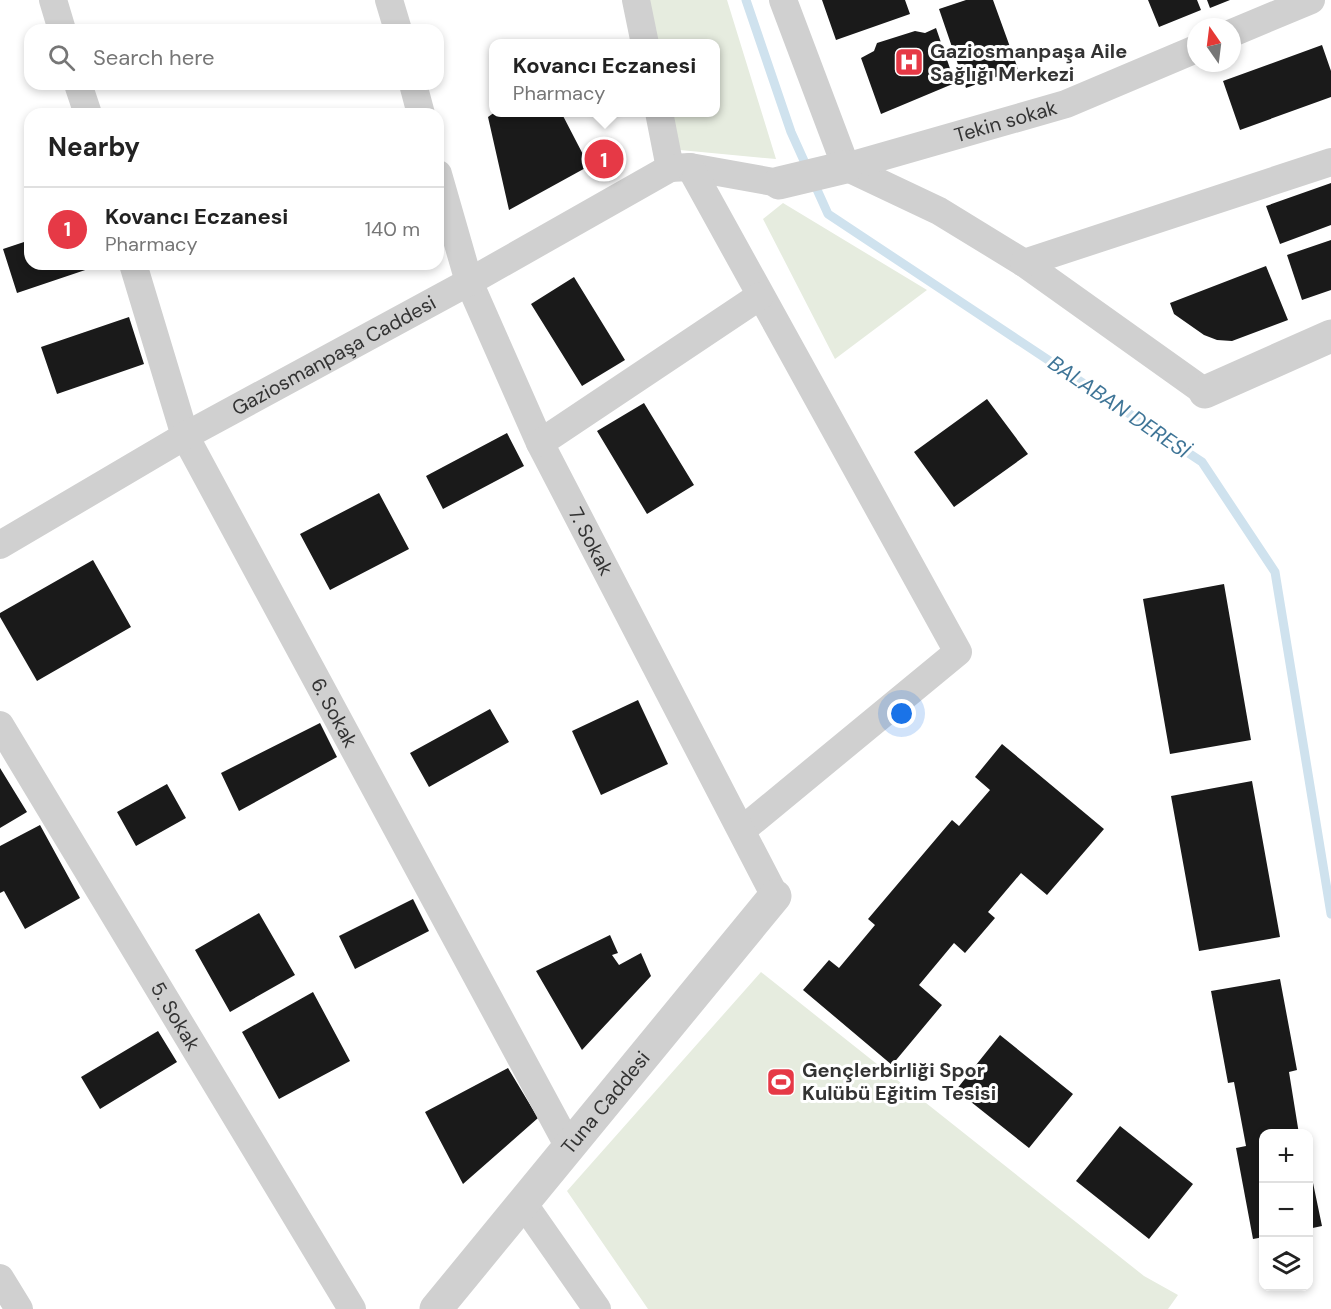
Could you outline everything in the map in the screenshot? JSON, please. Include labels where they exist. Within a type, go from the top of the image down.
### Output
[{"type":"street","points":[[53,0],[60,24]]},
{"type":"street","points":[[636,0],[644,39]]},
{"type":"street","points":[[783,0],[846,167]]},
{"type":"street","points":[[1241,29],[1311,0]]},
{"type":"street","name":"Tekin sokak","points":[[846,167],[1066,104],[1187,53]]},
{"type":"street","points":[[80,90],[86,108]]},
{"type":"street","points":[[415,90],[419,108]]},
{"type":"street","points":[[661,117],[680,167],[760,296],[958,652],[742,830]]},
{"type":"street","points":[[1024,262],[1331,162]]},
{"type":"street","points":[[680,167],[779,183],[846,167],[939,211],[1024,262],[1205,392],[1331,336]]},
{"type":"street","name":"Gaziosmanpaşa Caddesi","points":[[0,544],[185,436],[680,167]]},
{"type":"street","name":"7. Sokak","points":[[444,196],[468,282],[540,443],[776,896]]},
{"type":"street","name":"6. Sokak","points":[[135,270],[185,436],[569,1147]]},
{"type":"street","points":[[540,443],[760,296]]},
{"type":"street","name":"5. Sokak","points":[[0,725],[352,1309]]},
{"type":"street","name":"Tuna Caddesi","points":[[436,1309],[776,896]]},
{"type":"street","points":[[523,1203],[597,1309]]},
{"type":"street","points":[[0,1278],[19,1309]]},
{"type":"shaded area","points":[[645,0],[727,0],[776,159],[680,150],[672,117],[720,117],[720,39],[654,39]]},
{"type":"shaded area","points":[[783,203],[927,290],[835,359],[763,219]]},
{"type":"shaded area","name":"Gençlerbirliği Spor Kulübü Eğitim Tesisi","points":[[761,972],[1144,1276],[1178,1295],[1168,1309],[648,1309],[567,1191]]},
{"type":"building","points":[[822,0],[905,0],[910,14],[836,40]]},
{"type":"building","points":[[966,0],[993,0],[1018,69],[966,88],[939,9]]},
{"type":"building","points":[[1148,0],[1197,0],[1201,10],[1159,27]]},
{"type":"building","points":[[1207,0],[1230,0],[1210,8]]},
{"type":"building","points":[[936,28],[955,83],[881,114],[861,58],[874,51],[877,43],[915,31],[925,33]]},
{"type":"building","points":[[1322,45],[1331,71],[1331,97],[1240,130],[1223,81]]},
{"type":"building","points":[[488,117],[564,117],[589,166],[509,210]]},
{"type":"building","points":[[1331,183],[1331,225],[1280,244],[1266,206]]},
{"type":"building","points":[[1331,240],[1331,290],[1302,300],[1287,255]]},
{"type":"building","points":[[24,242],[24,270],[85,270],[17,293],[3,249]]},
{"type":"building","points":[[1266,266],[1288,320],[1232,341],[1217,340],[1204,335],[1174,314],[1170,303]]},
{"type":"building","points":[[574,277],[625,360],[582,386],[531,304]]},
{"type":"building","points":[[129,317],[144,364],[57,394],[41,347]]},
{"type":"building","points":[[987,399],[1028,454],[954,507],[914,452]]},
{"type":"building","points":[[644,403],[694,485],[647,514],[597,431]]},
{"type":"building","points":[[507,433],[524,466],[443,509],[426,476]]},
{"type":"building","points":[[379,493],[409,549],[330,590],[300,534]]},
{"type":"building","points":[[93,560],[131,627],[37,681],[0,617],[0,613]]},
{"type":"building","points":[[1224,584],[1251,740],[1170,754],[1143,599]]},
{"type":"building","points":[[638,700],[668,764],[601,795],[572,731]]},
{"type":"building","points":[[490,709],[509,742],[429,787],[410,753]]},
{"type":"building","points":[[320,723],[337,757],[239,811],[221,773]]},
{"type":"building","points":[[1002,744],[1104,829],[1047,895],[1021,873],[988,912],[995,918],[965,953],[954,943],[919,985],[942,1005],[892,1065],[803,990],[829,960],[839,968],[875,925],[868,919],[952,820],[959,826],[990,790],[975,777]]},
{"type":"building","points":[[0,768],[27,812],[0,828]]},
{"type":"building","points":[[1252,781],[1280,937],[1199,951],[1171,796]]},
{"type":"building","points":[[167,784],[186,818],[136,846],[117,812]]},
{"type":"building","points":[[40,825],[80,898],[25,929],[4,891],[0,893],[0,846]]},
{"type":"building","points":[[413,899],[429,931],[355,969],[339,936]]},
{"type":"building","points":[[259,913],[295,975],[230,1012],[195,950]]},
{"type":"building","points":[[610,935],[618,953],[612,955],[619,965],[641,953],[651,976],[582,1050],[536,971]]},
{"type":"building","points":[[1280,979],[1297,1070],[1289,1072],[1298,1129],[1259,1129],[1259,1238],[1253,1239],[1236,1148],[1246,1146],[1234,1082],[1228,1083],[1211,991]]},
{"type":"building","points":[[313,992],[350,1061],[279,1099],[242,1032]]},
{"type":"building","points":[[158,1031],[177,1062],[100,1109],[81,1077]]},
{"type":"building","points":[[1000,1035],[1073,1094],[1029,1148],[956,1090]]},
{"type":"building","points":[[508,1068],[538,1118],[463,1184],[425,1112]]},
{"type":"building","points":[[1120,1126],[1193,1184],[1149,1239],[1076,1181]]},
{"type":"building","points":[[1313,1183],[1322,1226],[1313,1228]]},
{"type":"waterway","name":"BALABAN DERESİ","points":[[746,0],[791,132],[828,214],[1202,462],[1275,572],[1331,914]]},
{"type":"place","name":"Gaziosmanpaşa Aile Sağlığı Merkezi","points":[[909,62]]},
{"type":"place","name":"Kovancı Eczanesi","points":[[604,159]]},
{"type":"place","name":"Gençlerbirliği Spor Kulübü Eğitim Tesisi","points":[[781,1082]]}]
